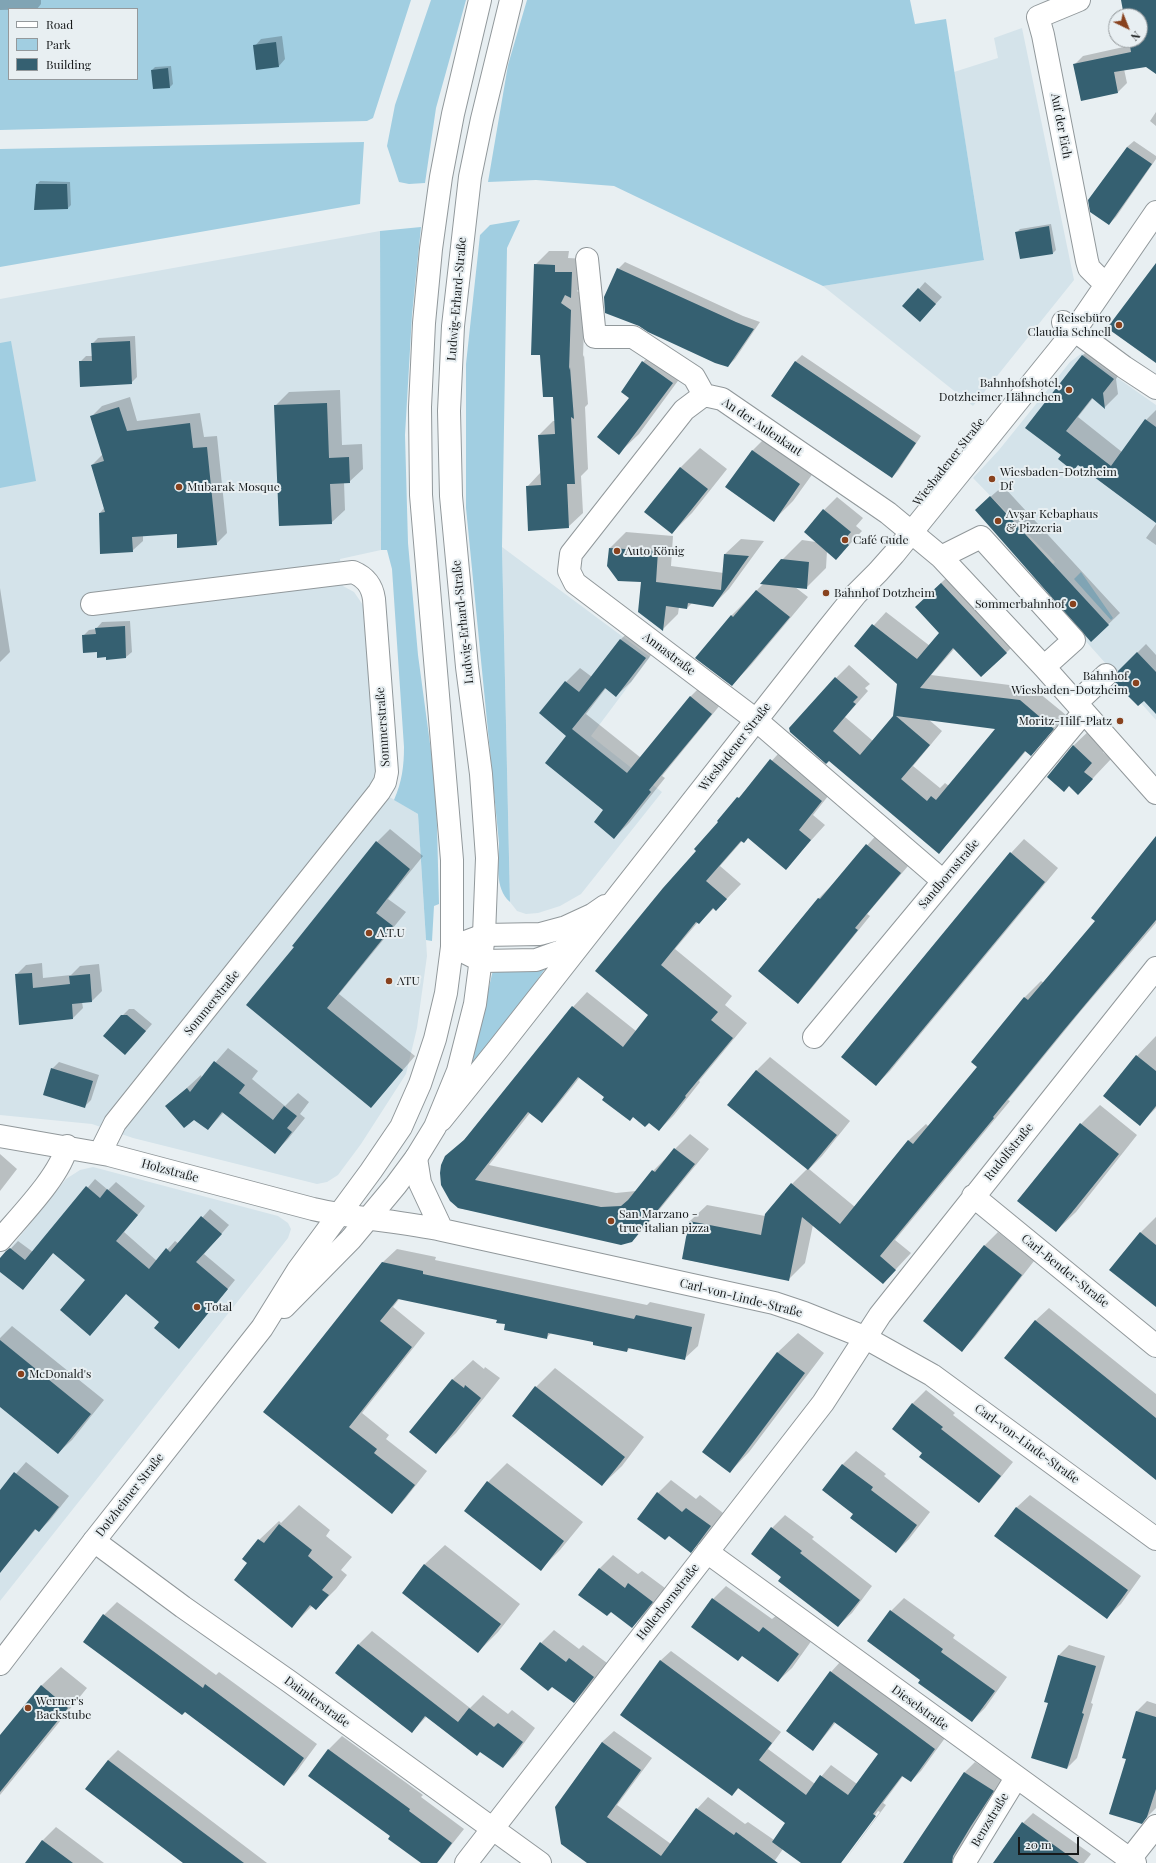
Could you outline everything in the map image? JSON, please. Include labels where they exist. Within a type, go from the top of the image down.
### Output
[{"type":"street","points":[[338,1215],[372,1171],[401,1127],[420,1084],[435,1039],[446,993],[452,947],[452,860],[421,495],[420,407],[424,323],[431,249],[441,177],[453,114],[480,0]]},
{"type":"street","name":"Ludwig-Erhard-Straße","points":[[367,1219],[396,1185],[416,1158],[435,1127],[458,1071],[475,1004],[482,961],[487,858],[480,774],[466,666],[451,496],[449,411],[453,326],[470,177],[482,119],[511,0]]},
{"type":"street","name":"Auf der Eich","points":[[1079,0],[1038,17],[1043,35],[1087,261],[1090,268],[1098,277]]},
{"type":"street","name":"Wiesbadener Straße","points":[[1069,326],[1098,277],[1156,205]]},
{"type":"street","name":"Wiesbadener Straße","points":[[452,947],[482,961],[536,960],[561,951],[585,938],[856,594],[875,559],[907,528],[963,444],[1069,326],[1156,212]]},
{"type":"street","points":[[587,259],[595,337],[633,337],[694,377],[704,395]]},
{"type":"street","points":[[1069,326],[1124,367],[1156,388]]},
{"type":"street","name":"An der Aulenkaut","points":[[704,395],[722,399],[907,528],[941,557],[1044,667],[1156,793]]},
{"type":"street","name":"Annastraße","points":[[704,395],[684,410],[571,554],[569,571],[575,583],[756,720],[944,881]]},
{"type":"street","points":[[941,557],[981,537],[1074,640],[1044,667]]},
{"type":"street","name":"Sommerstraße","points":[[92,604],[353,572],[361,575],[373,590],[387,772],[385,782],[379,792],[115,1123],[100,1153]]},
{"type":"street","name":"Sandbornstraße","points":[[814,1037],[944,881],[1106,675]]},
{"type":"street","name":"Wiesbadener Straße","points":[[452,947],[484,935],[519,935],[546,932],[566,926],[592,915],[615,900]]},
{"type":"street","points":[[435,1127],[585,938]]},
{"type":"street","name":"Rudolfstraße","points":[[864,1337],[973,1196],[1156,968]]},
{"type":"street","name":"Holzstraße","points":[[0,1136],[67,1146],[100,1153],[338,1215]]},
{"type":"street","points":[[0,1240],[55,1172],[65,1155],[67,1146]]},
{"type":"street","points":[[416,1158],[420,1183],[442,1230]]},
{"type":"street","name":"Carl-Bender-Straße","points":[[973,1196],[1156,1346]]},
{"type":"street","name":"Carl-von-Linde-Straße","points":[[338,1215],[417,1225],[442,1230],[774,1303],[804,1313],[864,1337],[932,1375],[1156,1539]]},
{"type":"street","name":"Dotzheimer Straße","points":[[0,1664],[94,1541],[262,1328],[298,1270],[338,1215]]},
{"type":"street","name":"Dotzheimer Straße","points":[[262,1328],[333,1257],[367,1219]]},
{"type":"street","name":"Hollerbornstraße","points":[[466,1863],[823,1403],[864,1337]]},
{"type":"street","name":"Daimlerstraße","points":[[94,1541],[183,1607],[290,1682],[540,1863]]},
{"type":"street","name":"Dieselstraße","points":[[707,1552],[1132,1861]]},
{"type":"street","name":"Benzstraße","points":[[964,1863],[1016,1778]]},
{"type":"street","points":[[1132,1861],[1156,1826]]},
{"type":"shaded area","points":[[1022,28],[1074,280],[973,406],[823,286],[984,259],[954,72],[998,58],[994,38]]},
{"type":"shaded area","points":[[380,231],[381,550],[340,559],[343,586],[354,592],[363,605],[378,772],[373,787],[418,814],[427,956],[417,1028],[406,1074],[361,1144],[338,1175],[327,1182],[317,1184],[133,1138],[92,1124],[0,1115],[0,299]]},
{"type":"shaded area","points":[[1082,353],[1156,405],[1156,720],[1034,583],[1055,562],[973,478],[999,450],[1070,362]]},
{"type":"shaded area","points":[[502,547],[650,657],[591,736],[662,792],[581,894],[560,906],[538,913],[526,914],[517,911],[510,902]]},
{"type":"shaded area","points":[[93,1167],[278,1216],[288,1223],[291,1229],[288,1238],[0,1601],[0,1261],[66,1179],[80,1170]]},
{"type":"green space","points":[[0,0],[411,0],[373,118],[367,121],[0,130]]},
{"type":"green space","points":[[431,0],[466,0],[436,108],[425,183],[409,184],[399,182],[387,146],[395,105]]},
{"type":"green space","points":[[527,0],[910,0],[915,24],[946,19],[984,260],[823,286],[614,186],[536,180],[488,182],[508,65]]},
{"type":"green space","points":[[364,142],[360,204],[0,267],[0,149]]},
{"type":"green space","points":[[520,220],[507,248],[502,547],[510,902],[502,890],[498,874],[499,843],[466,508],[466,364],[480,235],[490,225]]},
{"type":"green space","points":[[421,227],[412,315],[405,435],[408,543],[418,655],[436,788],[439,904],[434,906],[432,941],[426,940],[418,814],[394,800],[402,774],[404,747],[392,569],[387,550],[381,550],[380,231]]},
{"type":"green space","points":[[11,341],[36,481],[0,488],[0,343]]},
{"type":"green space","points":[[1081,572],[1113,618],[1111,620],[1074,579]]},
{"type":"green space","points":[[547,966],[473,1072],[470,1068],[493,970]]},
{"type":"building","points":[[1121,0],[1156,0],[1156,74],[1146,67],[1114,72],[1118,93],[1081,101],[1073,64],[1131,52],[1130,48],[1148,48],[1148,8],[1122,8]]},
{"type":"building","points":[[276,42],[279,67],[256,70],[253,45]]},
{"type":"building","points":[[168,68],[170,88],[153,89],[151,70]]},
{"type":"building","points":[[1127,147],[1152,164],[1109,225],[1090,212],[1088,200]]},
{"type":"building","points":[[36,184],[67,184],[68,209],[34,210]]},
{"type":"building","points":[[1049,226],[1053,254],[1020,259],[1015,232]]},
{"type":"building","points":[[1156,263],[1156,363],[1107,328]]},
{"type":"building","points":[[534,264],[555,265],[555,272],[572,272],[571,298],[565,295],[561,303],[571,310],[569,370],[570,367],[574,419],[571,417],[575,484],[567,484],[569,528],[528,531],[526,486],[541,485],[538,435],[555,434],[553,397],[543,397],[540,355],[531,355]]},
{"type":"building","points":[[617,268],[754,329],[728,367],[715,363],[648,332],[639,326],[605,313],[604,297]]},
{"type":"building","points":[[918,288],[936,304],[920,322],[902,306]]},
{"type":"building","points":[[130,341],[132,384],[80,387],[79,361],[92,361],[91,343]]},
{"type":"building","points":[[1082,355],[1114,379],[1103,393],[1105,409],[1092,398],[1066,431],[1111,466],[1145,419],[1156,427],[1156,523],[1078,465],[1073,471],[1058,459],[1061,455],[1025,428]]},
{"type":"building","points":[[642,361],[673,383],[619,455],[597,437],[629,398],[621,392]]},
{"type":"building","points":[[795,361],[916,443],[892,478],[771,396]]},
{"type":"building","points":[[327,403],[329,458],[349,457],[350,483],[330,484],[332,524],[279,526],[274,405]]},
{"type":"building","points":[[119,407],[127,431],[190,423],[193,448],[207,447],[217,545],[177,548],[177,534],[132,537],[133,552],[100,554],[99,513],[105,512],[91,465],[104,461],[90,416]]},
{"type":"building","points":[[752,450],[800,484],[774,522],[725,487]]},
{"type":"building","points":[[680,467],[708,489],[672,534],[644,512]]},
{"type":"building","points":[[990,496],[1109,625],[1091,642],[975,510]]},
{"type":"building","points":[[823,509],[851,532],[844,540],[849,545],[836,560],[804,532]]},
{"type":"building","points":[[609,548],[658,551],[656,582],[721,590],[724,554],[749,556],[713,607],[688,603],[687,609],[666,606],[663,631],[638,612],[641,582],[618,581],[607,566]]},
{"type":"building","points":[[781,559],[809,562],[807,589],[760,584]]},
{"type":"building","points":[[941,583],[1007,653],[981,677],[953,648],[920,688],[1020,700],[1054,729],[1031,756],[1025,751],[939,854],[829,761],[826,764],[790,732],[789,728],[835,677],[858,697],[853,702],[856,704],[833,731],[860,755],[893,716],[897,684],[854,646],[872,624],[917,659],[939,633],[915,607]],"holes":[[[896,716],[995,729],[936,800],[931,796],[927,801],[901,779],[930,745]]]},
{"type":"building","points":[[756,590],[790,617],[732,686],[695,658],[731,615],[733,617]]},
{"type":"building","points":[[125,626],[126,658],[106,660],[106,657],[97,658],[97,652],[83,653],[82,635],[96,634],[95,628]]},
{"type":"building","points":[[620,639],[646,658],[616,697],[605,688],[572,729],[627,773],[690,696],[712,714],[649,790],[651,792],[614,839],[594,822],[603,810],[545,763],[566,736],[539,713],[565,681],[579,692]]},
{"type":"building","name":"Bahnhof Wiesbaden-Dotzheim","points":[[1137,652],[1156,672],[1156,714],[1144,701],[1138,706],[1115,683],[1118,678],[1118,671]]},
{"type":"building","points":[[1073,745],[1092,763],[1084,772],[1093,779],[1078,795],[1069,786],[1064,792],[1047,777]]},
{"type":"building","points":[[770,759],[822,801],[799,830],[811,840],[786,870],[748,838],[744,843],[741,841],[706,881],[727,899],[716,911],[713,908],[699,924],[696,922],[661,965],[718,1012],[711,1020],[733,1038],[685,1096],[686,1097],[659,1131],[649,1123],[645,1127],[633,1117],[630,1121],[602,1100],[604,1097],[578,1077],[542,1123],[528,1112],[475,1180],[601,1207],[621,1206],[628,1200],[652,1170],[655,1172],[674,1148],[695,1164],[632,1242],[621,1245],[458,1208],[450,1201],[441,1185],[441,1165],[445,1156],[464,1140],[572,1006],[623,1047],[648,1015],[595,971],[663,888],[696,851],[694,849],[718,822],[717,821],[737,797],[739,798]]},
{"type":"building","points":[[1156,836],[1156,920],[1064,1030],[993,1117],[994,1118],[880,1256],[896,1270],[883,1284],[802,1217],[789,1281],[682,1259],[689,1221],[761,1235],[765,1214],[791,1183],[840,1224],[908,1140],[913,1144],[977,1067],[971,1062],[1024,997],[1028,1000],[1095,921],[1091,918]]},
{"type":"building","points":[[376,841],[410,869],[376,913],[393,926],[327,1008],[403,1070],[371,1108],[246,1005],[294,947],[292,946]]},
{"type":"building","points":[[866,844],[901,873],[855,928],[858,930],[798,1004],[758,971],[818,898],[820,899]]},
{"type":"building","points":[[1010,852],[1045,882],[876,1086],[841,1057]]},
{"type":"building","points":[[32,973],[33,988],[70,984],[69,976],[90,974],[92,1002],[72,1004],[73,1019],[19,1025],[15,974]]},
{"type":"building","points":[[121,1015],[127,1015],[146,1031],[125,1055],[103,1036]]},
{"type":"building","points":[[1136,1055],[1156,1071],[1156,1106],[1140,1126],[1103,1096]]},
{"type":"building","points":[[214,1061],[245,1085],[239,1093],[273,1120],[284,1106],[297,1116],[287,1128],[292,1132],[275,1154],[222,1112],[208,1130],[194,1120],[184,1128],[165,1106],[187,1088],[190,1092]]},
{"type":"building","points":[[51,1068],[93,1081],[85,1108],[43,1095]]},
{"type":"building","points":[[756,1070],[837,1135],[808,1170],[727,1105]]},
{"type":"building","points":[[1080,1123],[1119,1154],[1056,1232],[1017,1201]]},
{"type":"building","points":[[86,1186],[100,1198],[107,1189],[138,1215],[116,1241],[149,1269],[166,1248],[170,1252],[201,1216],[222,1234],[196,1262],[228,1289],[179,1349],[154,1328],[159,1322],[126,1294],[90,1336],[60,1310],[85,1280],[53,1253],[23,1290],[0,1272],[0,1258],[6,1251],[10,1248],[25,1260]]},
{"type":"building","points":[[1140,1232],[1156,1245],[1156,1307],[1109,1270]]},
{"type":"building","points":[[984,1245],[1022,1275],[962,1352],[923,1321]]},
{"type":"building","points":[[382,1262],[423,1271],[423,1274],[634,1319],[636,1315],[692,1327],[685,1360],[628,1348],[627,1352],[593,1345],[593,1342],[548,1333],[547,1339],[504,1330],[505,1324],[496,1323],[497,1320],[398,1299],[380,1321],[412,1347],[349,1427],[377,1449],[374,1453],[415,1485],[392,1514],[263,1412]]},
{"type":"building","points":[[1035,1320],[1156,1418],[1156,1480],[1004,1358]]},
{"type":"building","name":"McDonald's","points":[[0,1340],[91,1414],[58,1454],[0,1407]]},
{"type":"building","points":[[777,1352],[805,1373],[730,1473],[702,1452]]},
{"type":"building","points":[[452,1379],[464,1388],[465,1385],[481,1398],[436,1454],[409,1432]]},
{"type":"building","points":[[535,1386],[625,1457],[602,1486],[512,1416]]},
{"type":"building","points":[[912,1403],[943,1427],[941,1429],[1001,1476],[979,1503],[919,1457],[922,1453],[892,1429]]},
{"type":"building","points":[[842,1464],[873,1487],[871,1490],[917,1525],[896,1553],[850,1518],[853,1514],[822,1490]]},
{"type":"building","points":[[14,1472],[59,1507],[39,1532],[35,1529],[0,1573],[0,1490]]},
{"type":"building","points":[[487,1481],[564,1541],[541,1571],[464,1511]]},
{"type":"building","points":[[657,1492],[682,1512],[686,1508],[711,1526],[691,1553],[669,1536],[665,1540],[637,1519]]},
{"type":"building","points":[[1016,1507],[1128,1590],[1107,1619],[994,1536]]},
{"type":"building","points":[[279,1524],[312,1550],[308,1556],[333,1577],[322,1590],[329,1595],[316,1610],[310,1605],[292,1628],[234,1580],[247,1563],[242,1559],[258,1539],[264,1543]]},
{"type":"building","points":[[771,1527],[802,1551],[800,1553],[860,1600],[838,1627],[778,1581],[781,1577],[751,1554]]},
{"type":"building","points":[[424,1564],[501,1624],[478,1653],[402,1593]]},
{"type":"building","points":[[599,1568],[625,1588],[628,1583],[653,1602],[632,1628],[611,1612],[607,1616],[578,1595]]},
{"type":"building","points":[[712,1598],[759,1632],[763,1627],[799,1654],[778,1682],[742,1656],[738,1661],[691,1627]]},
{"type":"building","points":[[890,1610],[943,1649],[941,1652],[995,1691],[972,1722],[918,1683],[920,1680],[867,1641]]},
{"type":"building","points":[[103,1614],[203,1688],[205,1684],[304,1758],[284,1786],[185,1712],[182,1715],[83,1642]]},
{"type":"building","points":[[540,1642],[566,1662],[569,1658],[594,1677],[574,1703],[552,1687],[548,1691],[520,1669]]},
{"type":"building","points":[[358,1644],[458,1722],[469,1708],[494,1727],[498,1723],[523,1742],[503,1768],[480,1752],[477,1756],[425,1716],[412,1733],[335,1673]]},
{"type":"building","points":[[1058,1655],[1096,1666],[1082,1713],[1084,1714],[1067,1769],[1031,1758],[1048,1703],[1044,1702]]},
{"type":"building","points":[[660,1660],[772,1743],[759,1760],[806,1795],[820,1775],[848,1795],[878,1754],[834,1722],[813,1751],[786,1731],[830,1671],[935,1749],[911,1782],[902,1776],[873,1814],[876,1816],[841,1863],[801,1863],[772,1842],[785,1823],[738,1788],[732,1796],[620,1715]]},
{"type":"building","points":[[41,1685],[68,1708],[0,1792],[0,1735]]},
{"type":"building","points":[[1136,1711],[1156,1717],[1156,1789],[1147,1817],[1142,1824],[1109,1814],[1126,1759],[1122,1758]]},
{"type":"building","points":[[602,1742],[641,1770],[607,1817],[661,1856],[696,1808],[734,1835],[736,1832],[778,1863],[587,1863],[561,1844],[555,1807]]},
{"type":"building","points":[[328,1749],[410,1809],[409,1811],[452,1843],[437,1863],[421,1863],[388,1839],[390,1836],[308,1776]]},
{"type":"building","points":[[108,1760],[244,1863],[183,1863],[85,1789]]},
{"type":"building","points":[[964,1772],[994,1791],[953,1856],[952,1863],[903,1863]]},
{"type":"building","points":[[1022,1822],[1079,1863],[993,1863]]},
{"type":"building","points":[[42,1840],[73,1863],[25,1863]]},
{"type":"place","name":"Reisebüro Claudia Schnell","points":[[1119,325]]},
{"type":"place","name":"Bahnhofshotel, Dotzheimer Hähnchen","points":[[1069,390]]},
{"type":"place","name":"Wiesbaden-Dotzheim Df","points":[[992,479]]},
{"type":"place","name":"Mubarak Mosque","points":[[179,487]]},
{"type":"place","name":"Avşar Kebaphaus & Pizzeria","points":[[998,521]]},
{"type":"place","name":"Café Gude","points":[[845,540]]},
{"type":"place","name":"Auto König","points":[[617,551]]},
{"type":"place","name":"Bahnhof Dotzheim","points":[[826,593]]},
{"type":"place","name":"Sommerbahnhof","points":[[1073,604]]},
{"type":"place","name":"Bahnhof Wiesbaden-Dotzheim","points":[[1136,683]]},
{"type":"place","name":"Moritz-Hilf-Platz","points":[[1120,721]]},
{"type":"place","name":"A.T.U","points":[[369,933]]},
{"type":"place","name":"ATU","points":[[389,981]]},
{"type":"place","name":"San Marzano - true italian pizza","points":[[611,1221]]},
{"type":"place","name":"Total","points":[[197,1307]]},
{"type":"place","name":"McDonald's","points":[[21,1374]]},
{"type":"place","name":"Werner's Backstube","points":[[28,1708]]}]
